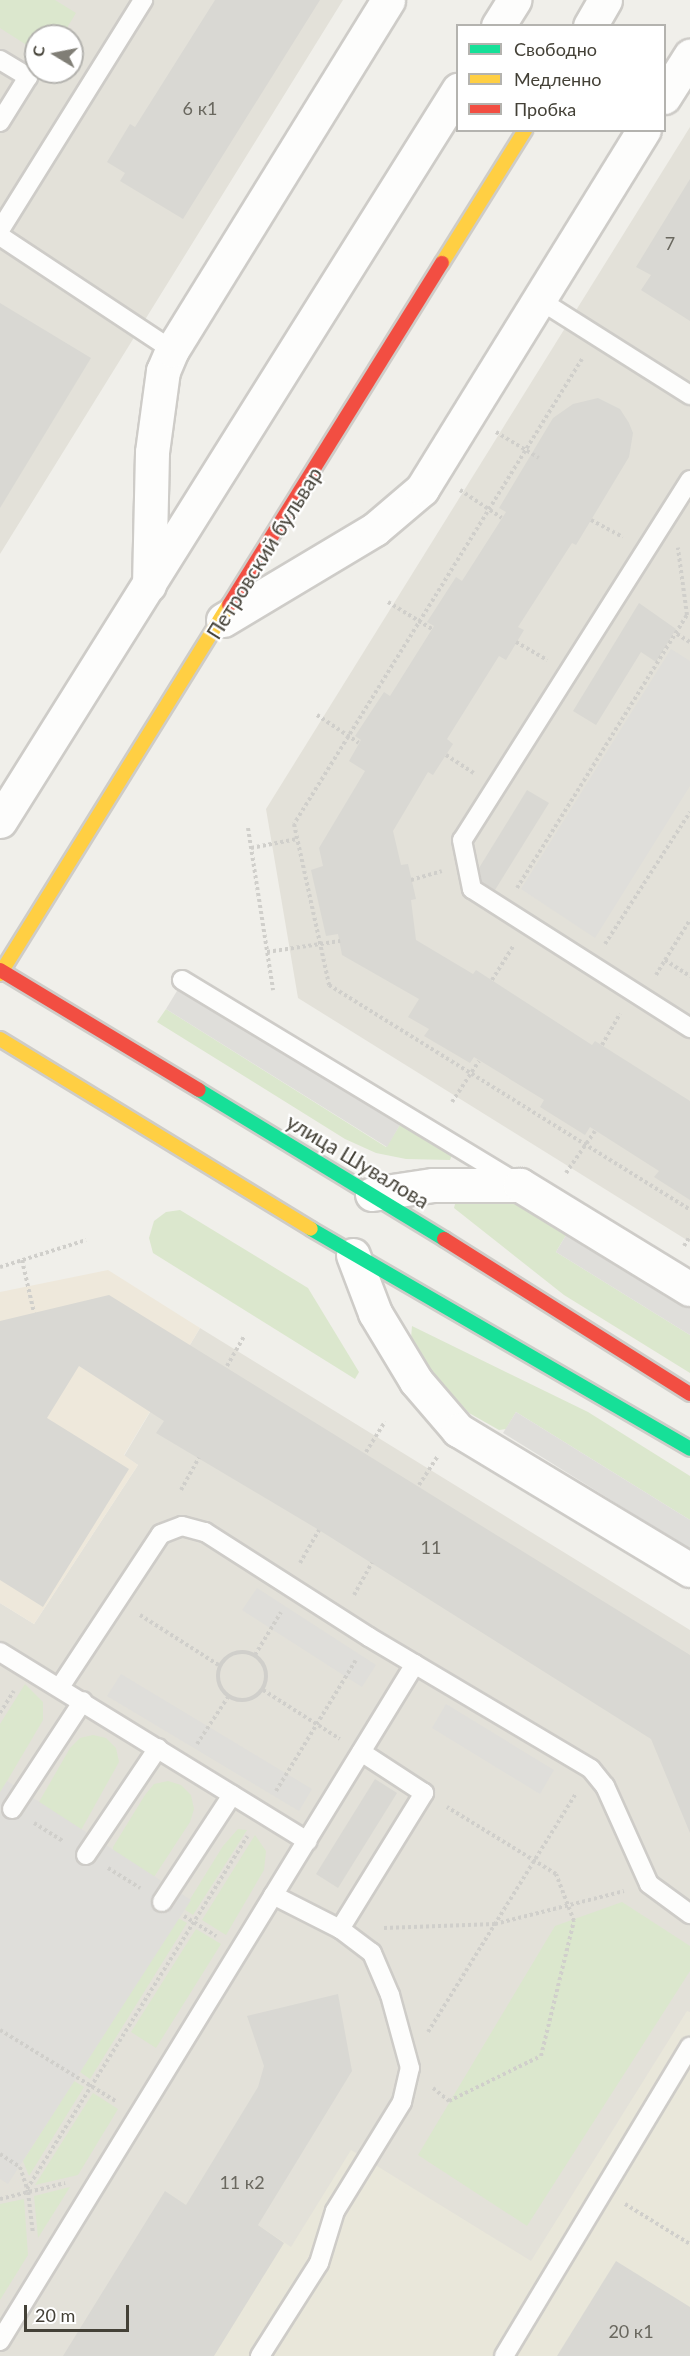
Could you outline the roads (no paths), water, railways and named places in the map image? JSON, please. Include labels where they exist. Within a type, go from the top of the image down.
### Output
[{"type":"street","points":[[149,585],[152,452],[163,371],[172,350],[388,0]]},
{"type":"street","points":[[499,24],[514,0]]},
{"type":"street","points":[[591,24],[605,0]]},
{"type":"street","points":[[666,94],[690,56]]},
{"type":"street","points":[[0,821],[456,93]]},
{"type":"street","name":"Петровский бульвар","points":[[1,972],[223,620],[524,132]]},
{"type":"street","points":[[223,620],[375,529],[422,489],[643,132]]},
{"type":"street","name":"улица Шувалова","points":[[1,972],[372,1194],[690,1394]]},
{"type":"street","points":[[0,1039],[353,1255],[690,1449]]},
{"type":"street","points":[[372,1194],[433,1185],[520,1185],[690,1289]]},
{"type":"street","points":[[353,1255],[375,1313],[416,1381],[458,1430],[690,1570]]},
{"type":"lane","points":[[0,230],[143,0]]},
{"type":"lane","points":[[0,60],[28,77],[0,122]]},
{"type":"lane","points":[[0,236],[172,350]]},
{"type":"lane","points":[[538,299],[690,395]]},
{"type":"lane","points":[[690,480],[462,840],[472,889],[690,1028]]},
{"type":"lane","points":[[182,980],[520,1185]]},
{"type":"lane","points":[[60,1687],[160,1534],[182,1526],[205,1532],[415,1664],[591,1769],[605,1786],[649,1884],[690,1914]]},
{"type":"lane","points":[[0,1652],[307,1841]]},
{"type":"lane","points":[[0,2341],[415,1664]]},
{"type":"lane","points":[[12,1809],[83,1701]]},
{"type":"lane","points":[[86,1855],[158,1748]]},
{"type":"lane","points":[[340,1929],[424,1793],[361,1752]]},
{"type":"lane","points":[[162,1902],[232,1795]]},
{"type":"lane","points":[[260,2356],[319,2263],[335,2211],[402,2102],[410,2068],[390,1995],[372,1953],[340,1929],[273,1894]]},
{"type":"lane","points":[[504,2356],[690,2047]]}]
